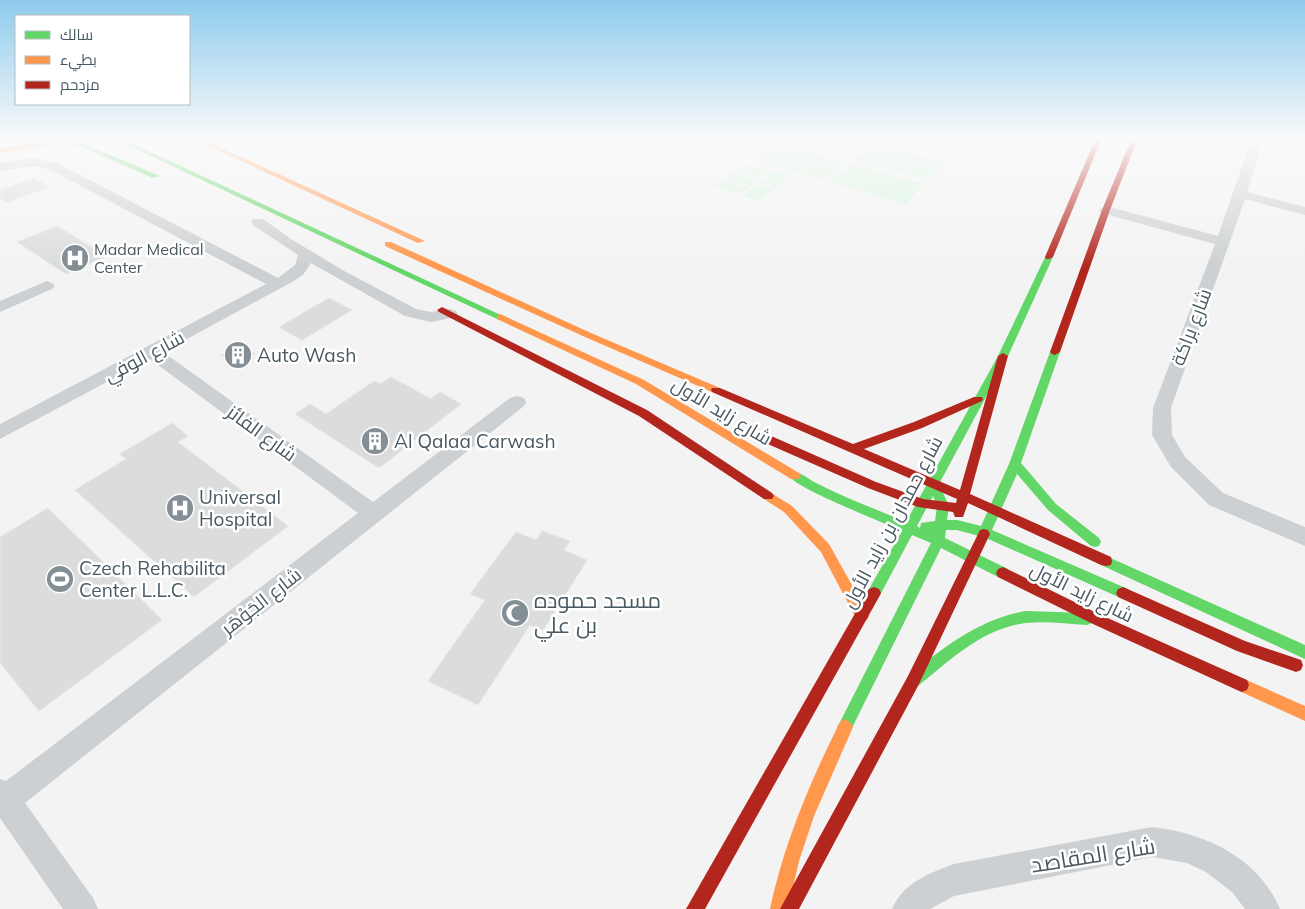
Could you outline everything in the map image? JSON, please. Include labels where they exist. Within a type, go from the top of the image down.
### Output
[{"type":"main road","name":"شارع زايد الأول","points":[[211,182],[640,382],[812,486],[938,540],[1098,620],[1305,714]]},
{"type":"main road","points":[[293,182],[429,245]]},
{"type":"main road","name":"شارع حمدان بن زايد الأول","points":[[695,909],[862,616],[1003,356],[1065,222],[1081,182]]},
{"type":"main road","points":[[789,909],[913,681],[1016,464],[1117,182]]},
{"type":"main road","points":[[254,220],[327,253]]},
{"type":"main road","name":"شارع زايد الأول","points":[[373,238],[588,335],[995,510],[1143,576],[1305,652]]},
{"type":"main road","points":[[547,304],[588,335]]},
{"type":"main road","points":[[432,305],[643,412],[705,440]]},
{"type":"main road","points":[[972,557],[956,525],[1003,356]]},
{"type":"main road","points":[[640,382],[872,485],[922,504],[995,510]]},
{"type":"main road","points":[[854,448],[918,425],[978,399]]},
{"type":"main road","points":[[643,412],[788,509],[825,548],[862,616]]},
{"type":"main road","points":[[732,451],[812,486]]},
{"type":"main road","points":[[1016,464],[1036,492],[1060,516],[1143,576]]},
{"type":"main road","points":[[779,909],[782,885],[806,809],[820,777],[938,540],[942,525],[943,506],[933,483]]},
{"type":"main road","points":[[909,528],[956,525],[984,532],[1242,646],[1305,668]]},
{"type":"main road","points":[[913,681],[954,648],[990,628],[1014,619],[1035,617],[1098,620]]},
{"type":"street","points":[[85,182],[282,282]]},
{"type":"street","name":"شارع براكة","points":[[1244,182],[1162,408],[1162,435],[1178,462],[1216,499],[1305,537]]},
{"type":"street","points":[[1240,194],[1305,210]]},
{"type":"street","points":[[1106,210],[1223,242]]},
{"type":"street","points":[[254,220],[340,274],[411,313],[431,317],[450,314]]},
{"type":"street","name":"شارع الوفي","points":[[0,432],[282,282],[301,268],[306,258],[305,253]]},
{"type":"street","name":"شارع الوفي","points":[[282,282],[340,274]]},
{"type":"street","points":[[0,306],[47,286]]},
{"type":"street","name":"شارع الفائز","points":[[151,352],[373,514]]},
{"type":"street","name":"شارع الجَوْهَر","points":[[3,796],[517,402]]},
{"type":"street","points":[[3,796],[82,909]]},
{"type":"street","name":"شارع المقاصد","points":[[908,909],[916,900],[934,887],[954,880],[1152,842],[1177,844],[1204,853],[1232,871],[1256,896],[1264,909]]},
{"type":"green space","points":[[718,182],[729,182],[749,188],[740,194],[713,186]]},
{"type":"green space","points":[[739,182],[755,182],[751,186]]},
{"type":"green space","points":[[762,182],[782,182],[776,187]]},
{"type":"green space","points":[[831,182],[924,184],[906,204]]},
{"type":"green space","points":[[757,184],[773,189],[759,201],[743,196]]},
{"type":"building","points":[[21,182],[41,182],[49,187],[7,202],[0,198],[0,190]]},
{"type":"building","points":[[58,226],[107,256],[66,274],[17,242]]},
{"type":"building","points":[[329,298],[352,310],[302,340],[279,327]]},
{"type":"building","name":"Auto Wash","points":[[239,345],[255,354],[236,365],[221,355]]},
{"type":"building","name":"Al Qalaa Carwash","points":[[391,377],[431,399],[440,392],[461,404],[379,468],[295,414],[310,404],[326,414],[374,381],[380,384]]},
{"type":"building","name":"Universal Hospital","points":[[172,423],[188,436],[178,442],[288,526],[194,597],[75,490],[126,459],[120,454]]},
{"type":"building","name":"Czech Rehabilita Center L.L.C.","points":[[48,508],[162,620],[39,711],[0,663],[0,537]]},
{"type":"building","name":"مسجد حموده بن علي","points":[[542,531],[570,541],[564,550],[587,560],[543,630],[530,625],[478,705],[428,681],[485,600],[470,594],[516,532],[536,540]]},
{"type":"traffic: fast","points":[[211,182],[500,317]]},
{"type":"traffic: fast","points":[[874,593],[1003,356],[1049,257]]},
{"type":"traffic: fast","points":[[984,534],[1015,464],[1055,352]]},
{"type":"traffic: fast","points":[[1015,464],[1052,507],[1095,542]]},
{"type":"traffic: fast","points":[[795,476],[812,486],[938,541],[1003,573]]},
{"type":"traffic: fast","points":[[845,727],[938,541],[943,506],[933,483]]},
{"type":"traffic: fast","points":[[925,526],[957,525],[984,532],[1123,593]]},
{"type":"traffic: fast","points":[[1106,561],[1305,652]]},
{"type":"traffic: fast","points":[[913,681],[951,650],[994,625],[1025,617],[1049,616],[1087,619]]},
{"type":"traffic: slow","points":[[292,182],[421,241]]},
{"type":"traffic: slow","points":[[388,244],[588,335],[716,390]]},
{"type":"traffic: slow","points":[[500,317],[640,382],[795,476]]},
{"type":"traffic: slow","points":[[768,496],[788,509],[825,548],[862,616]]},
{"type":"traffic: slow","points":[[1242,685],[1305,714]]},
{"type":"traffic: slow","points":[[779,909],[797,838],[824,771],[845,727]]},
{"type":"traffic: jam","points":[[1049,257],[1080,182]]},
{"type":"traffic: jam","points":[[1055,352],[1117,182]]},
{"type":"traffic: jam","points":[[442,310],[643,413],[768,496]]},
{"type":"traffic: jam","points":[[959,514],[1003,356]]},
{"type":"traffic: jam","points":[[716,390],[995,510],[1106,561]]},
{"type":"traffic: jam","points":[[854,448],[918,425],[978,399]]},
{"type":"traffic: jam","points":[[749,431],[872,485],[922,504],[959,508]]},
{"type":"traffic: jam","points":[[789,909],[913,681],[984,534]]},
{"type":"traffic: jam","points":[[1003,573],[1098,620],[1242,685]]},
{"type":"traffic: jam","points":[[695,909],[874,593]]},
{"type":"traffic: jam","points":[[1123,593],[1242,646],[1296,665]]},
{"type":"place","name":"Madar Medical Center","points":[[75,258]]},
{"type":"place","name":"Auto Wash","points":[[238,355]]},
{"type":"place","name":"Al Qalaa Carwash","points":[[375,441]]},
{"type":"place","name":"Universal Hospital","points":[[180,508]]},
{"type":"place","name":"Czech Rehabilita Center L.L.C.","points":[[60,579]]},
{"type":"place","name":"مسجد حموده بن علي","points":[[515,613]]}]
